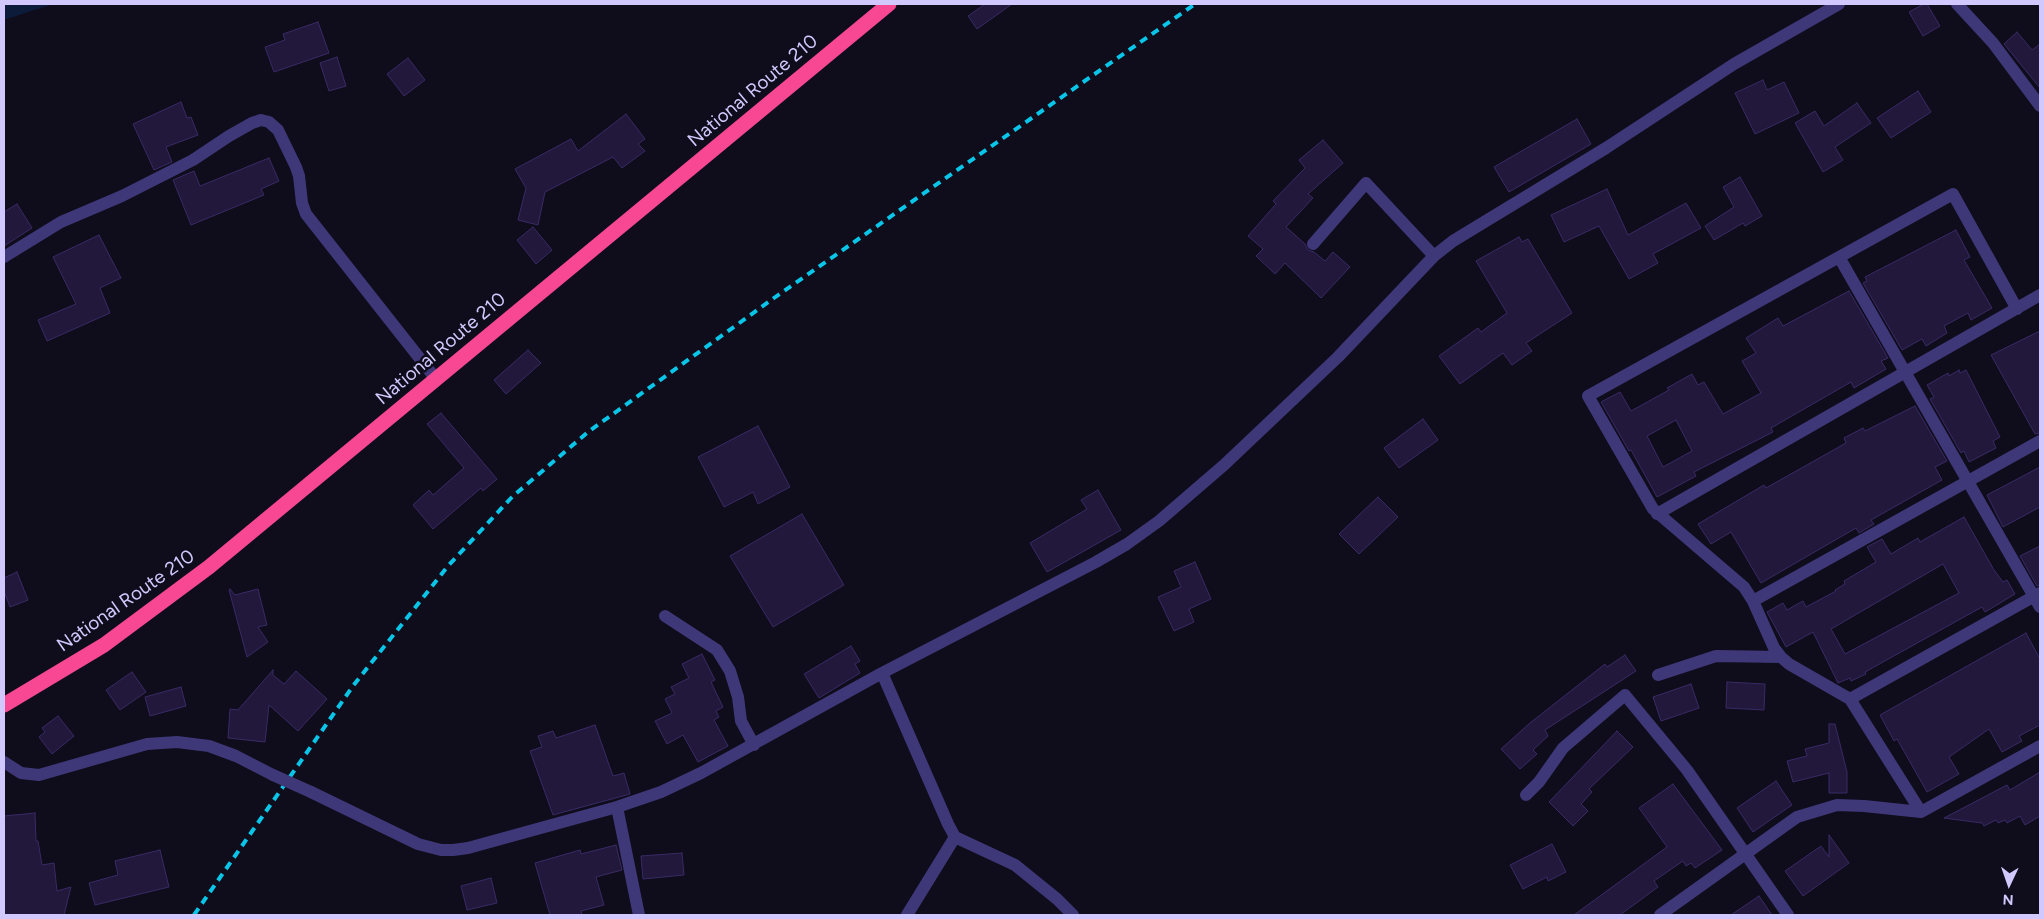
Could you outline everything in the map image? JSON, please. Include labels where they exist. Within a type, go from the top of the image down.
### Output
[{"type":"highway","name":"National Route 210","points":[[4,704],[104,645],[177,593],[889,4]]},
{"type":"street","points":[[4,762],[22,773],[39,775],[147,744],[177,742],[209,746],[236,756],[273,776],[311,792],[418,844],[441,850],[468,848],[617,807],[683,782],[754,745],[882,673],[1127,544],[1160,521],[1224,465],[1338,357],[1434,256],[1453,240],[1606,148],[1734,64],[1839,4]]},
{"type":"street","points":[[1957,4],[1993,43],[2040,106]]},
{"type":"street","points":[[4,257],[61,222],[122,196],[193,160],[252,123],[261,120],[269,122],[278,130],[296,167],[306,214],[436,379]]},
{"type":"street","points":[[1312,244],[1366,183],[1434,256]]},
{"type":"street","points":[[1921,812],[1850,699],[1789,664],[1781,657],[1774,648],[1753,601],[1735,578],[1657,514],[1588,396],[1953,194],[2017,309]]},
{"type":"street","points":[[1839,257],[2038,599],[1850,699]]},
{"type":"street","points":[[1657,514],[2040,296]]},
{"type":"street","points":[[1753,601],[2040,441]]},
{"type":"street","points":[[665,616],[717,650],[730,671],[738,696],[741,721],[754,745]]},
{"type":"street","points":[[1658,675],[1716,656],[1781,657]]},
{"type":"street","points":[[882,673],[948,824],[956,837],[1016,865],[1043,887],[1068,914]]},
{"type":"street","points":[[1526,795],[1539,782],[1563,748],[1625,695],[1687,770],[1788,915]]},
{"type":"street","points":[[1660,915],[1746,856],[1797,817],[1836,805],[1921,812],[2040,746]]},
{"type":"street","points":[[617,807],[639,915]]},
{"type":"street","points":[[907,915],[956,837]]},
{"type":"water","points":[[4,4],[53,4],[4,20]]},
{"type":"building","points":[[985,4],[1012,4],[977,29],[968,16]]},
{"type":"building","points":[[1927,4],[1940,26],[1923,36],[1909,12]]},
{"type":"building","points":[[318,22],[329,53],[274,72],[265,47],[285,40],[283,34]]},
{"type":"building","points":[[2017,32],[2032,50],[2040,44],[2040,88],[2004,44]]},
{"type":"building","points":[[337,57],[346,86],[329,91],[320,63]]},
{"type":"building","points":[[408,58],[425,80],[404,96],[387,74]]},
{"type":"building","points":[[1763,80],[1767,90],[1784,82],[1799,113],[1755,134],[1735,93]]},
{"type":"building","points":[[1918,91],[1931,112],[1891,138],[1877,118]]},
{"type":"building","points":[[181,102],[187,118],[191,117],[198,135],[166,147],[172,162],[154,170],[133,124]]},
{"type":"building","points":[[1857,103],[1871,123],[1835,147],[1843,160],[1823,172],[1795,123],[1815,111],[1824,126]]},
{"type":"building","points":[[626,114],[645,139],[638,144],[645,151],[622,168],[613,157],[545,192],[538,225],[518,220],[526,188],[515,169],[571,139],[578,151]]},
{"type":"building","points":[[1577,119],[1591,144],[1509,192],[1494,167]]},
{"type":"building","points":[[1323,140],[1343,163],[1308,194],[1313,198],[1286,227],[1305,244],[1308,250],[1314,252],[1325,261],[1333,252],[1350,267],[1321,298],[1285,263],[1275,274],[1256,256],[1263,249],[1248,236],[1276,204],[1273,201],[1305,168],[1299,160]]},
{"type":"building","points":[[269,158],[279,181],[261,189],[264,195],[191,225],[173,180],[194,171],[200,186]]},
{"type":"building","points":[[1740,177],[1762,216],[1745,226],[1743,223],[1714,240],[1705,226],[1734,207],[1723,187]]},
{"type":"building","points":[[1607,189],[1628,235],[1686,203],[1701,228],[1653,254],[1658,263],[1629,279],[1599,226],[1564,242],[1551,215]]},
{"type":"building","points":[[17,204],[32,228],[4,246],[4,212]]},
{"type":"building","points":[[533,227],[552,250],[536,264],[517,240]]},
{"type":"building","points":[[1956,230],[1970,257],[1964,260],[1992,308],[1971,320],[1968,313],[1944,326],[1947,333],[1926,346],[1922,339],[1902,350],[1863,283],[1867,281],[1865,277]]},
{"type":"building","points":[[99,235],[121,278],[100,288],[110,313],[47,341],[38,320],[76,304],[53,257]]},
{"type":"building","points":[[1519,237],[1522,242],[1528,239],[1572,313],[1526,343],[1532,351],[1512,365],[1503,353],[1460,384],[1439,356],[1478,328],[1481,332],[1507,313],[1476,261]]},
{"type":"building","points":[[1849,291],[1888,358],[1881,361],[1886,369],[1854,388],[1851,382],[1771,428],[1773,432],[1694,472],[1696,476],[1657,497],[1601,402],[1620,392],[1631,411],[1669,390],[1667,388],[1692,374],[1698,385],[1704,382],[1723,414],[1761,393],[1742,361],[1756,353],[1746,338],[1778,318],[1783,326]],"holes":[[[1676,420],[1692,451],[1663,467],[1647,436]]]},
{"type":"building","points":[[2040,331],[2040,433],[2035,434],[1991,355]]},
{"type":"building","points":[[528,350],[541,363],[506,394],[494,380]]},
{"type":"building","points":[[1959,370],[1960,373],[1966,370],[2000,437],[1993,441],[1996,448],[1969,462],[1964,451],[1961,453],[1930,399],[1934,397],[1927,385],[1948,373],[1949,376]]},
{"type":"building","points":[[1915,406],[1947,461],[1935,467],[1942,480],[1871,520],[1874,524],[1859,533],[1856,528],[1761,583],[1731,532],[1711,544],[1698,524],[1764,485],[1766,488],[1846,443],[1844,438],[1863,428],[1865,431]]},
{"type":"building","points":[[441,413],[497,479],[483,491],[481,488],[433,529],[413,505],[429,490],[433,495],[464,468],[427,424]]},
{"type":"building","points":[[1423,419],[1438,440],[1399,468],[1384,448]]},
{"type":"building","points":[[758,426],[790,487],[758,504],[753,492],[724,507],[698,457]]},
{"type":"building","points":[[2040,467],[2040,507],[2003,527],[1987,495]]},
{"type":"building","points":[[1098,490],[1121,530],[1047,572],[1030,543],[1087,509],[1081,500]]},
{"type":"building","points":[[1378,497],[1398,517],[1359,554],[1339,534]]},
{"type":"building","points":[[802,514],[844,585],[773,627],[730,556]]},
{"type":"building","points":[[1964,517],[1994,570],[2003,582],[2007,580],[2015,594],[1985,612],[1982,607],[1851,681],[1850,678],[1838,683],[1813,632],[1786,647],[1767,612],[1783,603],[1787,610],[1803,601],[1806,607],[1836,591],[1845,584],[1844,581],[1876,562],[1867,547],[1882,539],[1891,554],[1918,538],[1920,542]],"holes":[[[1943,564],[1959,593],[1845,654],[1831,629]]]},
{"type":"building","points":[[2040,546],[2040,585],[2037,586],[2020,556]]},
{"type":"building","points":[[1195,562],[1211,599],[1189,609],[1194,622],[1174,631],[1158,597],[1181,587],[1174,571]]},
{"type":"building","points":[[17,572],[28,600],[10,607],[4,591],[4,578]]},
{"type":"building","points":[[258,589],[267,625],[258,627],[268,642],[247,657],[229,590],[235,595]]},
{"type":"building","points":[[2026,633],[2040,659],[2040,725],[2019,736],[2022,741],[2002,752],[1989,729],[1949,757],[1959,774],[1927,792],[1897,739],[1894,741],[1880,715]]},
{"type":"building","points":[[851,646],[860,661],[855,664],[860,673],[819,698],[804,674]]},
{"type":"building","points":[[702,654],[715,680],[711,682],[723,707],[716,711],[719,717],[714,720],[728,746],[698,762],[683,735],[667,744],[655,721],[672,713],[665,699],[675,694],[671,687],[689,678],[682,664]]},
{"type":"building","points":[[1625,655],[1636,671],[1545,730],[1548,736],[1533,750],[1537,754],[1520,769],[1501,749],[1530,723],[1605,664],[1607,667]]},
{"type":"building","points":[[273,670],[273,675],[284,684],[296,671],[327,699],[298,731],[269,705],[265,742],[228,738],[230,709],[238,710]]},
{"type":"building","points":[[132,672],[146,692],[120,710],[106,690]]},
{"type":"building","points":[[1727,682],[1765,684],[1764,710],[1726,708]]},
{"type":"building","points":[[1691,684],[1699,708],[1661,721],[1653,697]]},
{"type":"building","points":[[181,687],[186,706],[150,716],[145,697]]},
{"type":"building","points":[[58,716],[74,736],[52,754],[39,737],[45,732],[42,728]]},
{"type":"building","points":[[1829,724],[1835,724],[1847,772],[1847,793],[1829,793],[1829,773],[1793,782],[1787,761],[1807,756],[1805,749],[1829,743]]},
{"type":"building","points":[[595,725],[613,776],[624,773],[630,794],[553,815],[530,751],[542,747],[538,736],[553,731],[556,738]]},
{"type":"building","points":[[1617,731],[1633,747],[1589,789],[1592,792],[1581,804],[1588,811],[1573,826],[1549,802]]},
{"type":"building","points":[[2040,772],[2040,816],[2025,825],[2020,816],[2007,823],[2005,820],[1998,823],[1996,820],[1984,826],[1982,823],[1944,818],[2007,785],[2010,790]]},
{"type":"building","points":[[1776,781],[1792,805],[1753,832],[1737,808]]},
{"type":"building","points":[[1673,784],[1722,850],[1695,868],[1691,863],[1686,866],[1683,861],[1654,881],[1658,887],[1620,915],[1574,915],[1667,847],[1639,808]]},
{"type":"building","points":[[35,813],[36,841],[38,841],[42,865],[54,863],[57,891],[71,887],[64,915],[4,915],[4,816]]},
{"type":"building","points":[[1829,835],[1849,863],[1803,896],[1785,871],[1821,846],[1829,857]]},
{"type":"building","points":[[1552,844],[1566,872],[1548,881],[1547,877],[1523,889],[1510,865]]},
{"type":"building","points":[[616,845],[622,870],[596,877],[604,905],[581,911],[582,915],[550,915],[535,863],[580,850],[581,854]]},
{"type":"building","points":[[160,850],[169,887],[95,905],[89,883],[118,875],[115,861]]},
{"type":"building","points":[[682,853],[684,875],[643,879],[641,856]]},
{"type":"building","points":[[491,878],[497,903],[467,910],[461,886]]},
{"type":"building","points":[[1759,896],[1772,915],[1731,915]]},
{"type":"railway","points":[[194,915],[353,686],[448,566],[512,497],[588,432],[774,298],[1195,4]]}]
